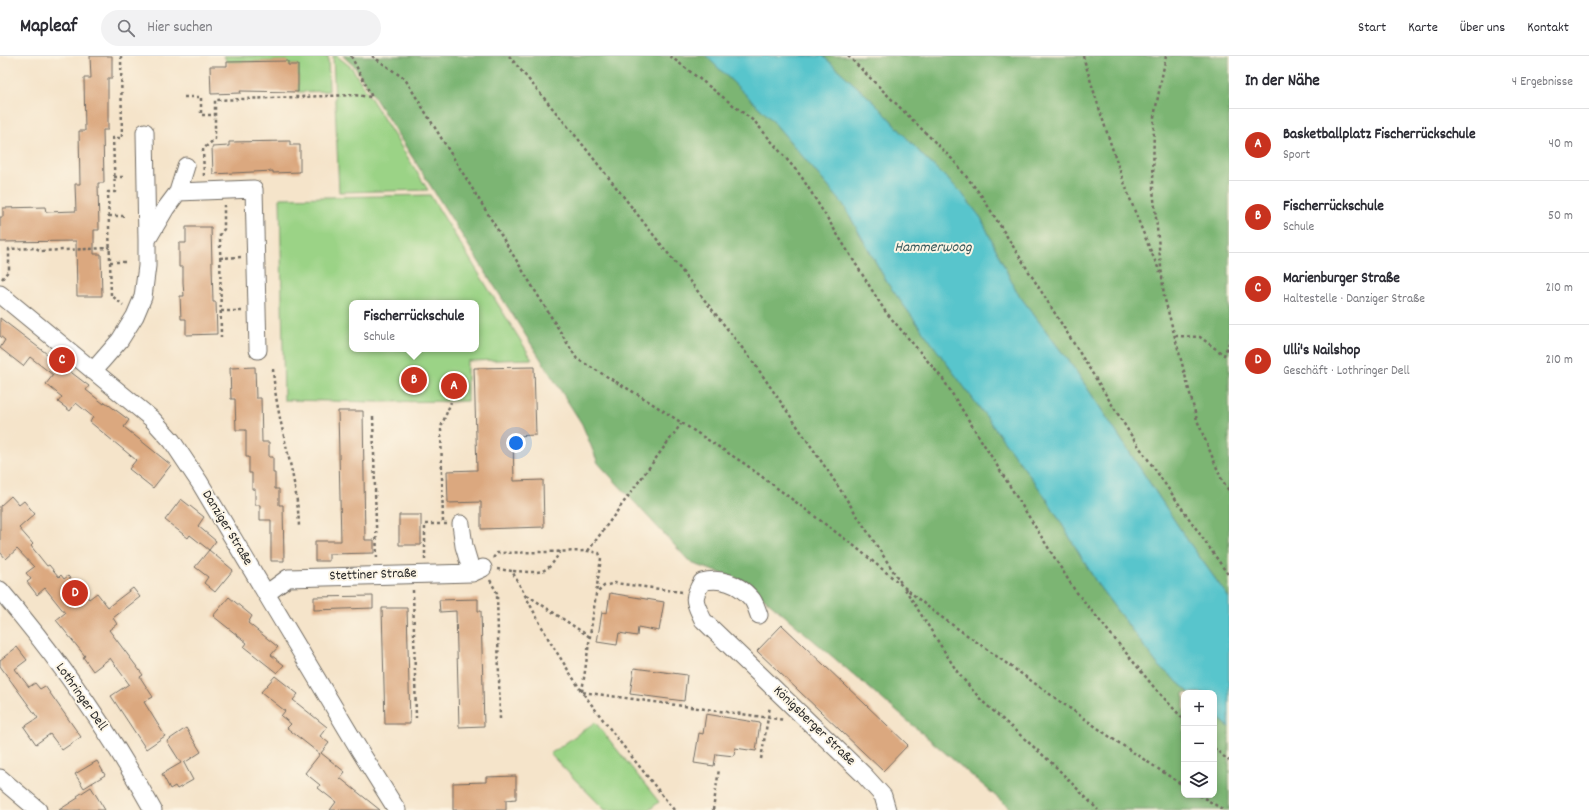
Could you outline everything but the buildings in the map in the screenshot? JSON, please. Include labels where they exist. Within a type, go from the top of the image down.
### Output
[{"type":"street","points":[[93,371],[120,340],[136,316],[143,297],[147,266],[148,240],[145,132]]},
{"type":"street","points":[[148,240],[166,208],[178,192],[186,166]]},
{"type":"street","points":[[178,192],[254,189],[258,350]]},
{"type":"street","name":"Danziger Straße","points":[[1,287],[93,371],[129,398],[172,441],[200,483],[360,751],[397,810]]},
{"type":"street","points":[[461,524],[464,546],[478,570]]},
{"type":"street","name":"Stettiner Straße","points":[[266,594],[288,578],[413,574],[478,570]]},
{"type":"street","points":[[694,594],[702,582],[714,579],[726,582],[739,587],[752,598],[759,615]]},
{"type":"street","name":"Lothringer Dell","points":[[0,590],[29,623],[80,694],[133,774],[153,810]]},
{"type":"street","name":"Königsberger Straße","points":[[694,594],[696,604],[704,620],[731,648],[773,685],[864,775],[883,796],[887,810]]},
{"type":"street","points":[[0,778],[38,810]]},
{"type":"path","points":[[121,56],[122,138],[113,138],[115,192],[108,192],[111,295],[136,316]]},
{"type":"path","points":[[204,191],[203,149],[215,139],[215,100],[354,95],[372,97],[351,56]]},
{"type":"path","points":[[372,56],[405,80],[577,359],[642,397],[681,424],[745,464],[853,545],[939,616],[1113,739],[1181,784]]},
{"type":"path","points":[[509,56],[578,140],[754,363],[830,474],[958,673],[982,701],[1054,764],[1098,810]]},
{"type":"path","points":[[670,56],[755,122],[801,176],[885,310],[943,379],[1074,589],[1153,686],[1181,717]]},
{"type":"path","points":[[848,56],[953,160],[981,195],[1131,435],[1229,576]]},
{"type":"path","points":[[1084,56],[1099,109],[1148,245],[1161,275]]},
{"type":"path","points":[[1166,56],[1154,117],[1153,182],[1164,296],[1198,420],[1221,478],[1229,491]]},
{"type":"path","points":[[184,97],[201,97],[201,115],[215,115]]},
{"type":"path","points":[[114,177],[124,177]]},
{"type":"path","points":[[221,338],[220,235],[224,229],[224,190]]},
{"type":"path","points":[[109,216],[125,216]]},
{"type":"path","points":[[1,287],[9,270],[9,249],[36,248],[41,251],[110,248]]},
{"type":"path","points":[[220,258],[256,257]]},
{"type":"path","points":[[110,262],[126,262]]},
{"type":"path","points":[[221,311],[257,311]]},
{"type":"path","points":[[1174,336],[1200,337],[1224,355],[1229,343]]},
{"type":"path","points":[[273,369],[274,395],[297,500],[299,528]]},
{"type":"path","points":[[443,524],[441,427],[451,402]]},
{"type":"path","points":[[373,417],[376,551]]},
{"type":"path","points":[[588,550],[681,424]]},
{"type":"path","points":[[425,547],[425,524],[461,524]]},
{"type":"path","points":[[498,553],[588,550],[599,553],[601,558],[582,692]]},
{"type":"path","points":[[478,570],[543,572],[553,564],[560,551]]},
{"type":"path","points":[[478,570],[497,594],[500,719]]},
{"type":"path","points":[[512,572],[526,595],[549,640],[582,692],[674,810]]},
{"type":"path","points":[[413,574],[416,718]]},
{"type":"path","points":[[596,594],[604,586],[615,583],[694,594]]},
{"type":"path","points":[[526,595],[590,637]]},
{"type":"path","points":[[761,759],[773,685]]},
{"type":"path","points":[[582,692],[788,720]]},
{"type":"path","points":[[1217,751],[1229,761]]},
{"type":"path","points":[[713,810],[719,769]]},
{"type":"path","points":[[1203,798],[1224,810]]},
{"type":"green space","points":[[224,56],[328,56],[329,91],[298,92],[298,65],[288,65],[287,61],[227,62]]},
{"type":"green space","points":[[333,56],[337,56],[352,68],[428,190],[339,192]]},
{"type":"green space","points":[[343,56],[706,56],[771,119],[843,204],[888,284],[1047,499],[1098,585],[1158,665],[1187,690],[1181,690],[1181,798],[1217,798],[1217,717],[1229,727],[1229,810],[1012,810],[744,581],[691,563],[598,463],[582,424],[355,67]]},
{"type":"green space","points":[[823,56],[1229,56],[1229,598],[1188,541],[1076,371],[1016,291],[981,218],[960,191],[924,157],[876,104]]},
{"type":"green space","points":[[430,195],[532,359],[467,361],[467,401],[376,402],[284,400],[280,198]]},
{"type":"green space","points":[[595,722],[659,802],[649,810],[605,810],[550,754]]},
{"type":"water","name":"Hammerwoog","points":[[706,56],[823,56],[876,104],[924,157],[960,191],[981,218],[1016,291],[1076,371],[1188,541],[1229,598],[1229,727],[1217,717],[1217,690],[1187,690],[1158,665],[1098,585],[1047,499],[888,284],[843,204],[771,119]]},
{"type":"place","name":"Marienburger Straße","points":[[62,360]]},
{"type":"place","name":"Fischerrückschule","points":[[414,380]]},
{"type":"place","name":"Basketballplatz Fischerrückschule","points":[[454,386]]},
{"type":"place","name":"Ulli's Nailshop","points":[[75,593]]}]
